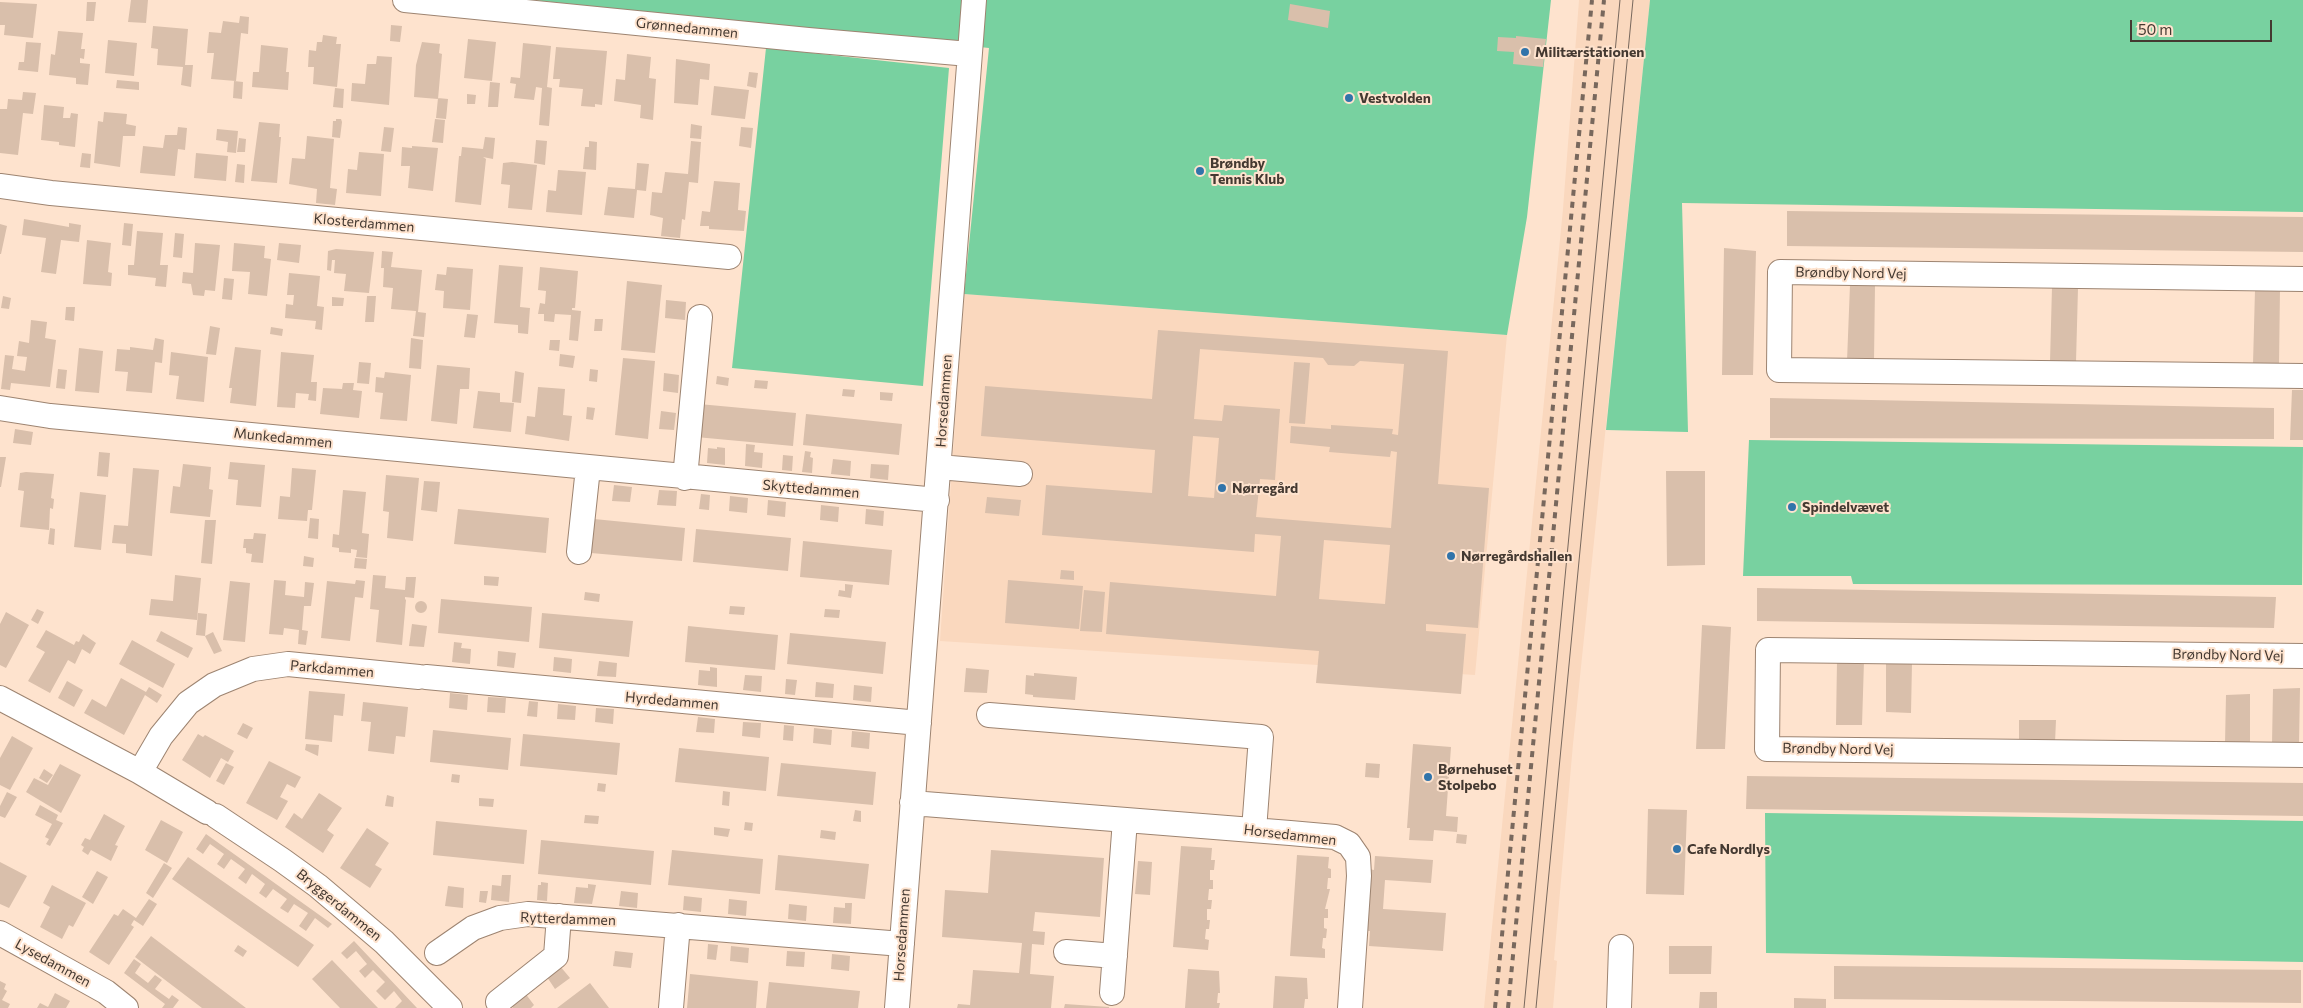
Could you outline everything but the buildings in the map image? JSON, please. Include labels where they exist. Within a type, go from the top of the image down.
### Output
[{"type":"street","name":"Grønnedammen","points":[[405,0],[969,54]]},
{"type":"street","name":"Horsedammen","points":[[897,1008],[974,0]]},
{"type":"street","name":"Klosterdammen","points":[[0,186],[61,194],[729,257]]},
{"type":"street","name":"Brøndby Nord Vej","points":[[2303,279],[1780,272],[1779,360],[1779,370],[2303,376]]},
{"type":"street","points":[[684,478],[700,317]]},
{"type":"street","name":"Munkedammen","points":[[0,408],[50,416],[578,467]]},
{"type":"street","points":[[578,467],[579,552]]},
{"type":"street","name":"Skyttedammen","points":[[578,467],[936,500]]},
{"type":"street","points":[[939,468],[1020,474]]},
{"type":"street","name":"Brøndby Nord Vej","points":[[2303,656],[1768,650],[1767,748],[2303,755]]},
{"type":"street","name":"Parkdammen","points":[[140,772],[161,736],[188,702],[214,685],[253,669],[288,664],[423,677]]},
{"type":"street","name":"Hyrdedammen","points":[[423,677],[919,723]]},
{"type":"street","points":[[0,698],[140,772]]},
{"type":"street","points":[[989,715],[1261,737],[1254,830]]},
{"type":"street","name":"Bryggerdammen","points":[[140,772],[212,814],[318,886],[384,942],[450,1008]]},
{"type":"street","name":"Horsedammen","points":[[912,803],[1335,837],[1349,844],[1358,857],[1359,876],[1350,1008]]},
{"type":"street","points":[[1112,993],[1124,820]]},
{"type":"street","name":"Rytterdammen","points":[[437,952],[473,928],[500,918],[528,914],[902,944]]},
{"type":"street","points":[[498,1002],[556,956],[559,916]]},
{"type":"street","points":[[671,1008],[678,925]]},
{"type":"street","name":"Lysedammen","points":[[0,933],[106,992],[126,1008]]},
{"type":"street","points":[[1619,1008],[1621,947]]},
{"type":"street","points":[[1066,952],[1115,956]]},
{"type":"shaded area","points":[[1579,0],[1650,0],[1573,744],[1554,960],[1557,961],[1553,1008],[1484,1008],[1563,209]]},
{"type":"shaded area","name":"Nørregård","points":[[964,294],[1507,335],[1475,675],[940,641]]},
{"type":"green space","points":[[533,0],[1551,0],[1527,217],[1507,335],[964,294],[989,48]]},
{"type":"green space","points":[[1650,0],[2303,0],[2303,212],[1682,203],[1688,432],[1606,430]]},
{"type":"green space","points":[[766,48],[949,68],[923,386],[732,368]]},
{"type":"green space","points":[[1749,440],[2303,447],[2302,585],[1853,584],[1851,576],[1743,576]]},
{"type":"green space","points":[[1765,813],[2303,821],[2303,962],[1766,953]]},
{"type":"tram line","points":[[1524,1008],[1620,0]]},
{"type":"tram line","points":[[1536,1008],[1633,0]]},
{"type":"railway","points":[[1495,1008],[1592,0]]},
{"type":"railway","points":[[1508,1008],[1604,0]]},
{"type":"place","name":"Militærstationen","points":[[1525,52]]},
{"type":"place","name":"Vestvolden","points":[[1349,98]]},
{"type":"place","name":"Brøndby Tennis Klub","points":[[1200,171]]},
{"type":"place","name":"Nørregård","points":[[1222,488]]},
{"type":"place","name":"Spindelvævet","points":[[1792,507]]},
{"type":"place","name":"Nørregårdshallen","points":[[1451,556]]},
{"type":"place","name":"Børnehuset Stolpebo","points":[[1428,777]]},
{"type":"place","name":"Cafe Nordlys","points":[[1677,849]]}]
